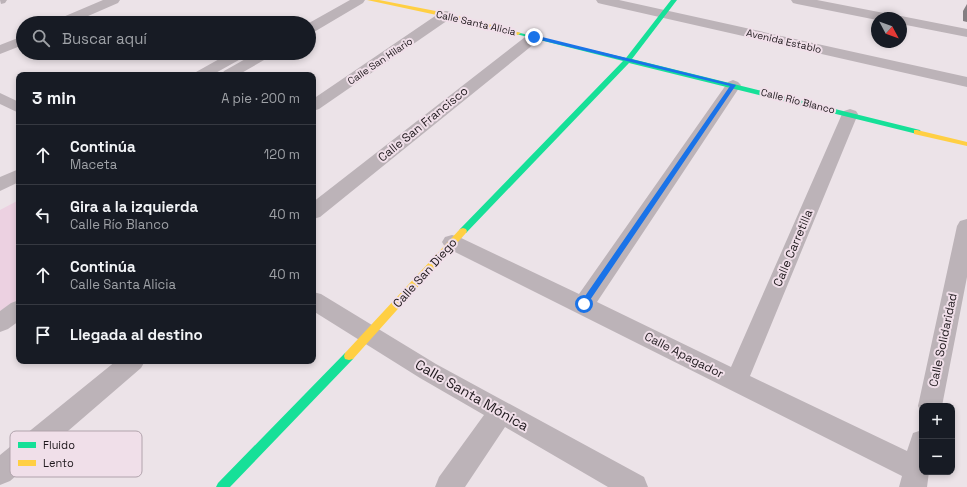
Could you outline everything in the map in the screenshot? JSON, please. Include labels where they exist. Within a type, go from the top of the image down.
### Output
[{"type":"street","points":[[77,16],[114,0]]},
{"type":"street","points":[[315,16],[336,0]]},
{"type":"street","points":[[316,19],[360,0]]},
{"type":"street","name":"Calle Santa Alicia","points":[[370,0],[446,16],[628,60]]},
{"type":"street","name":"Avenida Establo","points":[[602,0],[967,82]]},
{"type":"street","name":"Calle San Diego","points":[[222,487],[369,335],[452,242],[628,60],[674,0]]},
{"type":"street","points":[[797,0],[871,14]]},
{"type":"street","name":"Calle San Hilario","points":[[316,104],[446,16]]},
{"type":"street","points":[[907,21],[967,33]]},
{"type":"street","name":"Calle San Francisco","points":[[316,210],[534,37]]},
{"type":"street","points":[[0,50],[16,43]]},
{"type":"street","points":[[207,72],[229,60]]},
{"type":"street","points":[[232,72],[254,60]]},
{"type":"street","name":"Calle Río Blanco","points":[[628,60],[967,144]]},
{"type":"street","points":[[584,304],[733,85]]},
{"type":"street","name":"Calle Carretilla","points":[[736,382],[850,114]]},
{"type":"street","points":[[0,185],[16,177]]},
{"type":"street","name":"Calle Solidaridad","points":[[931,403],[967,226]]},
{"type":"street","name":"Calle Apagador","points":[[452,242],[584,304],[736,382],[915,478]]},
{"type":"street","name":"Calle Santa Mónica","points":[[316,302],[428,371],[634,487]]},
{"type":"street","points":[[0,323],[16,311]]},
{"type":"street","points":[[49,431],[129,364]]},
{"type":"street","points":[[449,487],[501,412]]},
{"type":"street","points":[[915,478],[919,457]]},
{"type":"street","points":[[0,472],[10,464]]},
{"type":"shaded area","points":[[16,202],[16,301],[0,311],[0,210]]},
{"type":"traffic: fast","points":[[463,231],[628,60],[674,0]]},
{"type":"traffic: fast","points":[[518,33],[917,132]]},
{"type":"traffic: fast","points":[[222,487],[349,356]]},
{"type":"traffic: slow","points":[[370,0],[446,15],[518,33]]},
{"type":"traffic: slow","points":[[917,132],[967,144]]},
{"type":"traffic: slow","points":[[349,356],[463,231]]},
{"type":"route","points":[[534,37],[733,85],[584,304]]}]
